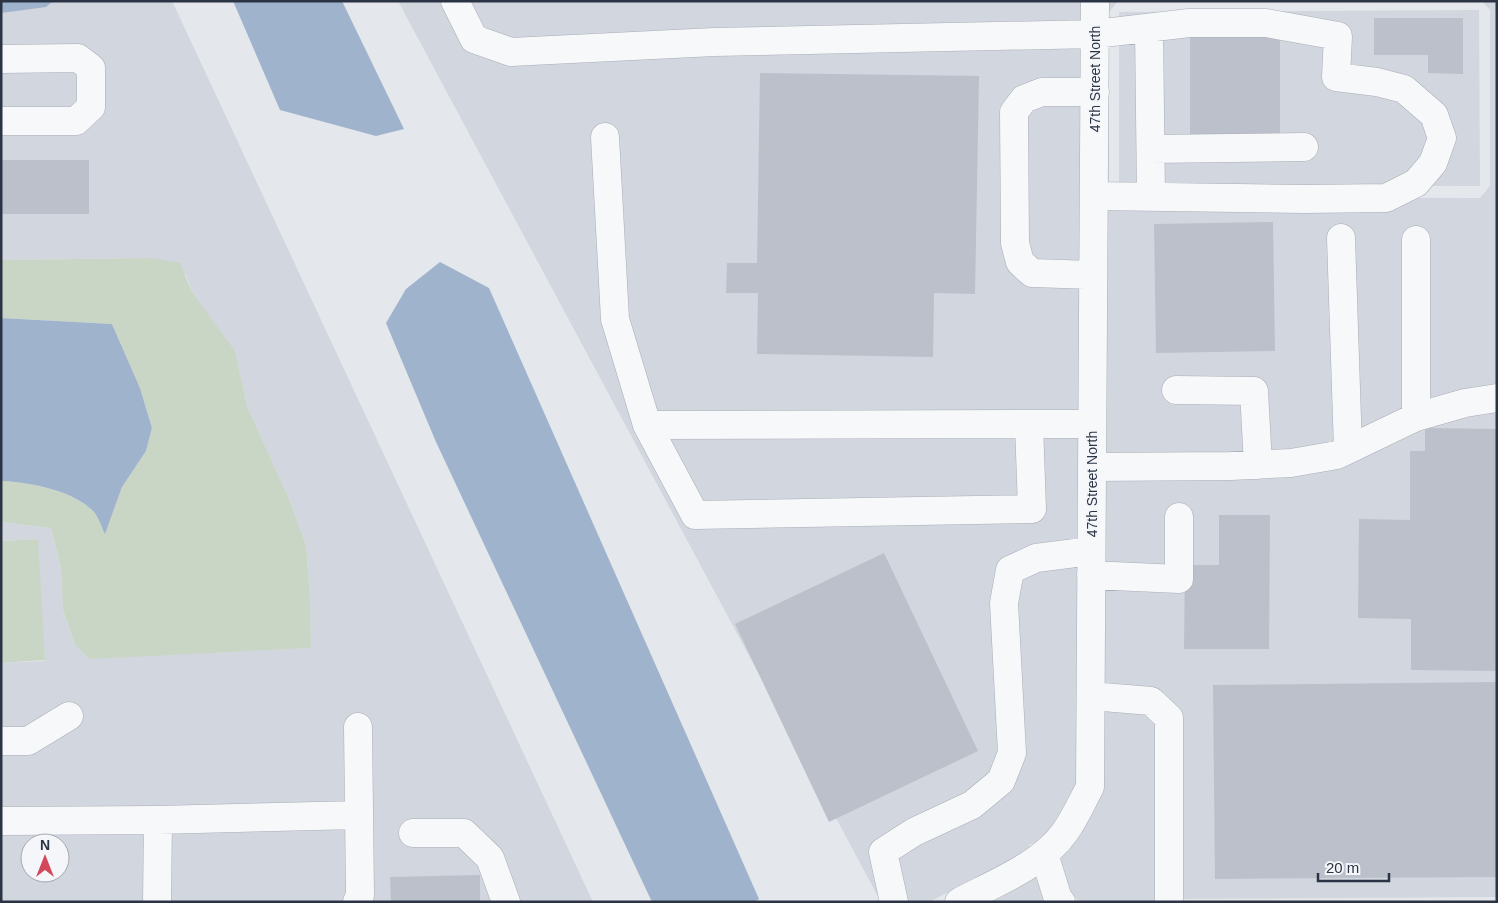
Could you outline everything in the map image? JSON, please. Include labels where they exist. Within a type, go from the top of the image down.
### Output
[{"type":"street","points":[[455,1],[474,39],[511,52],[714,42],[1095,34],[1189,24],[1266,23],[1338,36],[1336,77],[1377,82],[1404,89],[1434,116],[1442,138],[1433,164],[1416,183],[1386,198],[1304,199],[1094,196]]},
{"type":"street","name":"47th Street North","points":[[959,902],[1018,871],[1044,854],[1065,833],[1090,787],[1095,1]]},
{"type":"street","points":[[1148,29],[1151,196]]},
{"type":"street","points":[[1,59],[78,58],[91,68],[91,107],[76,121],[1,121]]},
{"type":"street","points":[[1093,275],[1032,273],[1020,262],[1015,243],[1014,112],[1024,99],[1042,92],[1095,92]]},
{"type":"street","points":[[605,136],[615,319],[647,425],[695,515],[1032,509],[1029,424]]},
{"type":"street","points":[[1151,149],[1304,147]]},
{"type":"street","points":[[1341,238],[1348,449]]},
{"type":"street","points":[[1416,240],[1416,416]]},
{"type":"street","points":[[1176,390],[1254,391],[1258,464]]},
{"type":"street","points":[[1092,467],[1291,463],[1337,455],[1416,416],[1465,403],[1497,398]]},
{"type":"street","points":[[647,425],[1092,424]]},
{"type":"street","points":[[894,902],[883,852],[914,832],[972,805],[1001,781],[1012,753],[1004,603],[1010,570],[1036,558],[1091,563],[1179,579],[1179,517]]},
{"type":"street","points":[[1091,696],[1151,701],[1169,718],[1169,902]]},
{"type":"street","points":[[1,741],[28,741],[69,716]]},
{"type":"street","points":[[357,902],[360,895],[358,727]]},
{"type":"street","points":[[1,821],[158,820],[358,815]]},
{"type":"street","points":[[157,902],[158,820]]},
{"type":"street","points":[[413,833],[464,833],[490,858],[506,902]]},
{"type":"street","points":[[1044,854],[1058,899],[1061,902]]},
{"type":"shaded area","points":[[1,1],[172,1],[593,902],[1,902],[1,663],[45,661],[37,539],[1,541],[1,522],[51,528],[61,568],[63,610],[75,645],[90,658],[311,648],[306,545],[289,499],[247,406],[235,352],[192,292],[186,275],[150,258],[1,260]]},
{"type":"shaded area","points":[[398,1],[1083,1],[1078,783],[1055,824],[1038,841],[1029,845],[1029,847],[1012,859],[929,902],[881,902]]},
{"type":"shaded area","points":[[1108,1],[1118,1],[1109,12],[1109,185],[1119,197],[1480,198],[1490,186],[1490,10],[1482,1],[1497,1],[1497,897],[1180,899],[1151,902],[1079,902],[1069,891],[1059,858],[1066,850],[1069,851],[1074,841],[1082,834],[1080,831]]},
{"type":"shaded area","points":[[1479,10],[1480,186],[1119,185],[1119,12]]},
{"type":"shaded area","points":[[1038,874],[1046,902],[988,902]]},
{"type":"green space","points":[[150,258],[180,263],[192,292],[235,351],[247,406],[289,499],[306,545],[311,648],[90,659],[75,645],[63,610],[61,568],[51,528],[1,522],[1,481],[37,485],[73,497],[94,512],[105,533],[122,487],[146,451],[152,428],[140,388],[112,324],[1,318],[1,260]]},
{"type":"green space","points":[[38,539],[45,660],[1,663],[1,541]]},
{"type":"water","points":[[1,1],[53,1],[46,7],[1,13]]},
{"type":"water","points":[[233,1],[342,1],[404,129],[376,136],[280,110]]},
{"type":"water","points":[[440,262],[489,288],[759,899],[754,902],[652,902],[436,442],[386,323],[406,289]]},
{"type":"water","points":[[1,318],[112,324],[140,388],[152,428],[146,451],[122,487],[105,534],[94,512],[73,497],[37,485],[1,481]]},
{"type":"building","points":[[1374,18],[1463,18],[1463,74],[1428,73],[1428,55],[1374,55]]},
{"type":"building","points":[[1190,31],[1280,31],[1280,137],[1190,137]]},
{"type":"building","points":[[760,73],[979,76],[975,294],[934,293],[933,357],[757,354],[758,293],[726,293],[727,263],[757,263]]},
{"type":"building","points":[[1,160],[89,160],[89,214],[1,214]]},
{"type":"building","points":[[1273,222],[1275,351],[1156,353],[1154,224]]},
{"type":"building","points":[[1425,428],[1497,429],[1497,671],[1411,670],[1411,619],[1358,618],[1359,519],[1410,520],[1410,451],[1425,451]]},
{"type":"building","points":[[1219,515],[1270,515],[1269,649],[1184,649],[1185,565],[1219,565]]},
{"type":"building","points":[[884,553],[978,751],[829,822],[735,624]]},
{"type":"building","points":[[1497,682],[1497,877],[1215,879],[1213,685]]},
{"type":"building","points":[[480,875],[480,902],[391,902],[390,877]]}]
